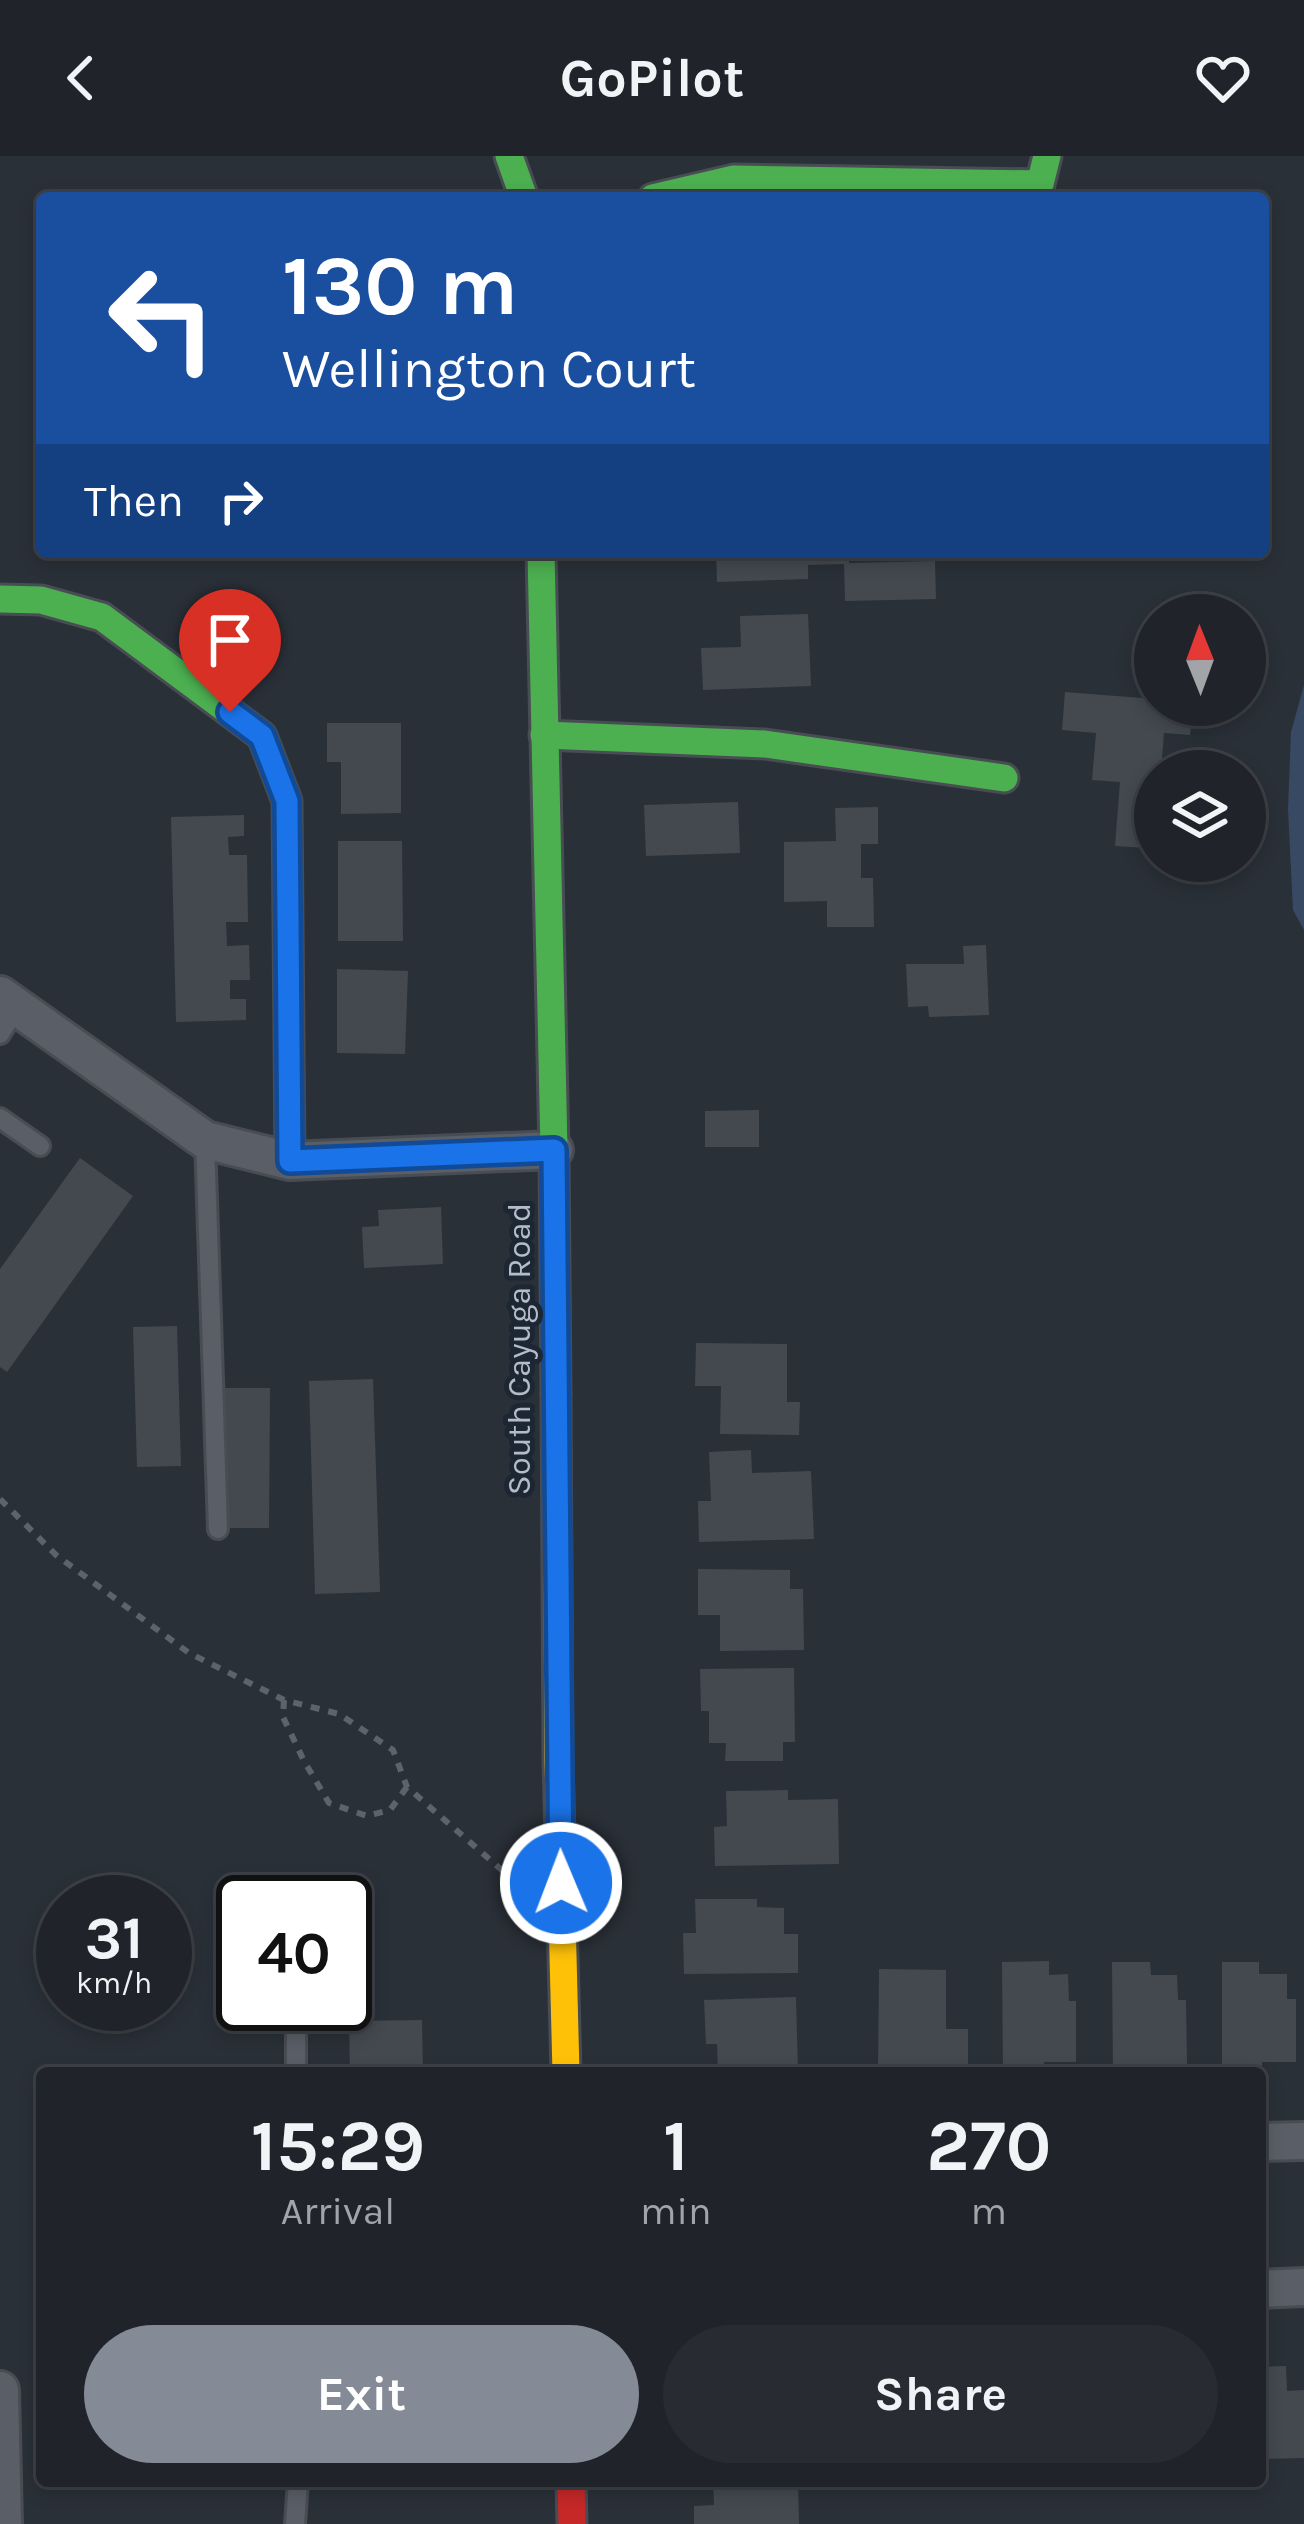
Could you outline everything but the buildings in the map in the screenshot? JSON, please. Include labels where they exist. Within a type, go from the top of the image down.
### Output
[{"type":"street","points":[[509,156],[522,192]]},
{"type":"street","points":[[677,192],[734,178],[1040,184],[1047,156]]},
{"type":"street","name":"South Cayuga Road","points":[[541,558],[566,2067]]},
{"type":"street","points":[[0,599],[41,599],[102,617],[262,736],[287,801],[290,1161]]},
{"type":"street","points":[[544,735],[765,744],[1004,778]]},
{"type":"street","points":[[6,1012],[205,1140],[290,1161],[554,1150]]},
{"type":"street","points":[[1266,2142],[1304,2141]]},
{"type":"street","points":[[1266,2289],[1304,2287]]},
{"type":"street","points":[[0,2390],[3,2524]]},
{"type":"street","points":[[571,2487],[572,2524]]},
{"type":"lane","points":[[0,1118],[40,1146]]},
{"type":"lane","points":[[205,1140],[218,1529]]},
{"type":"lane","points":[[296,2031],[296,2067]]},
{"type":"lane","points":[[295,2524],[298,2487]]},
{"type":"path","points":[[0,1499],[56,1555],[189,1653],[284,1700],[339,1714],[393,1750],[406,1786],[562,1924]]},
{"type":"path","points":[[284,1700],[284,1717],[329,1803],[367,1816],[390,1810],[406,1786]]},
{"type":"water","points":[[1304,685],[1304,930],[1293,910],[1288,809],[1291,732]]},
{"type":"traffic: fast","points":[[509,156],[522,192]]},
{"type":"traffic: fast","points":[[679,192],[734,179],[1040,184],[1047,156]]},
{"type":"traffic: fast","points":[[541,558],[556,1394]]},
{"type":"traffic: fast","points":[[0,599],[41,600],[102,617],[262,736],[287,801],[290,1161]]},
{"type":"traffic: fast","points":[[544,735],[765,744],[1004,778]]},
{"type":"traffic: slow","points":[[556,1394],[566,2067]]},
{"type":"traffic: jam","points":[[571,2487],[572,2524]]},
{"type":"route","points":[[230,712],[262,736],[287,801],[290,1161],[554,1150],[561,1883]]}]
